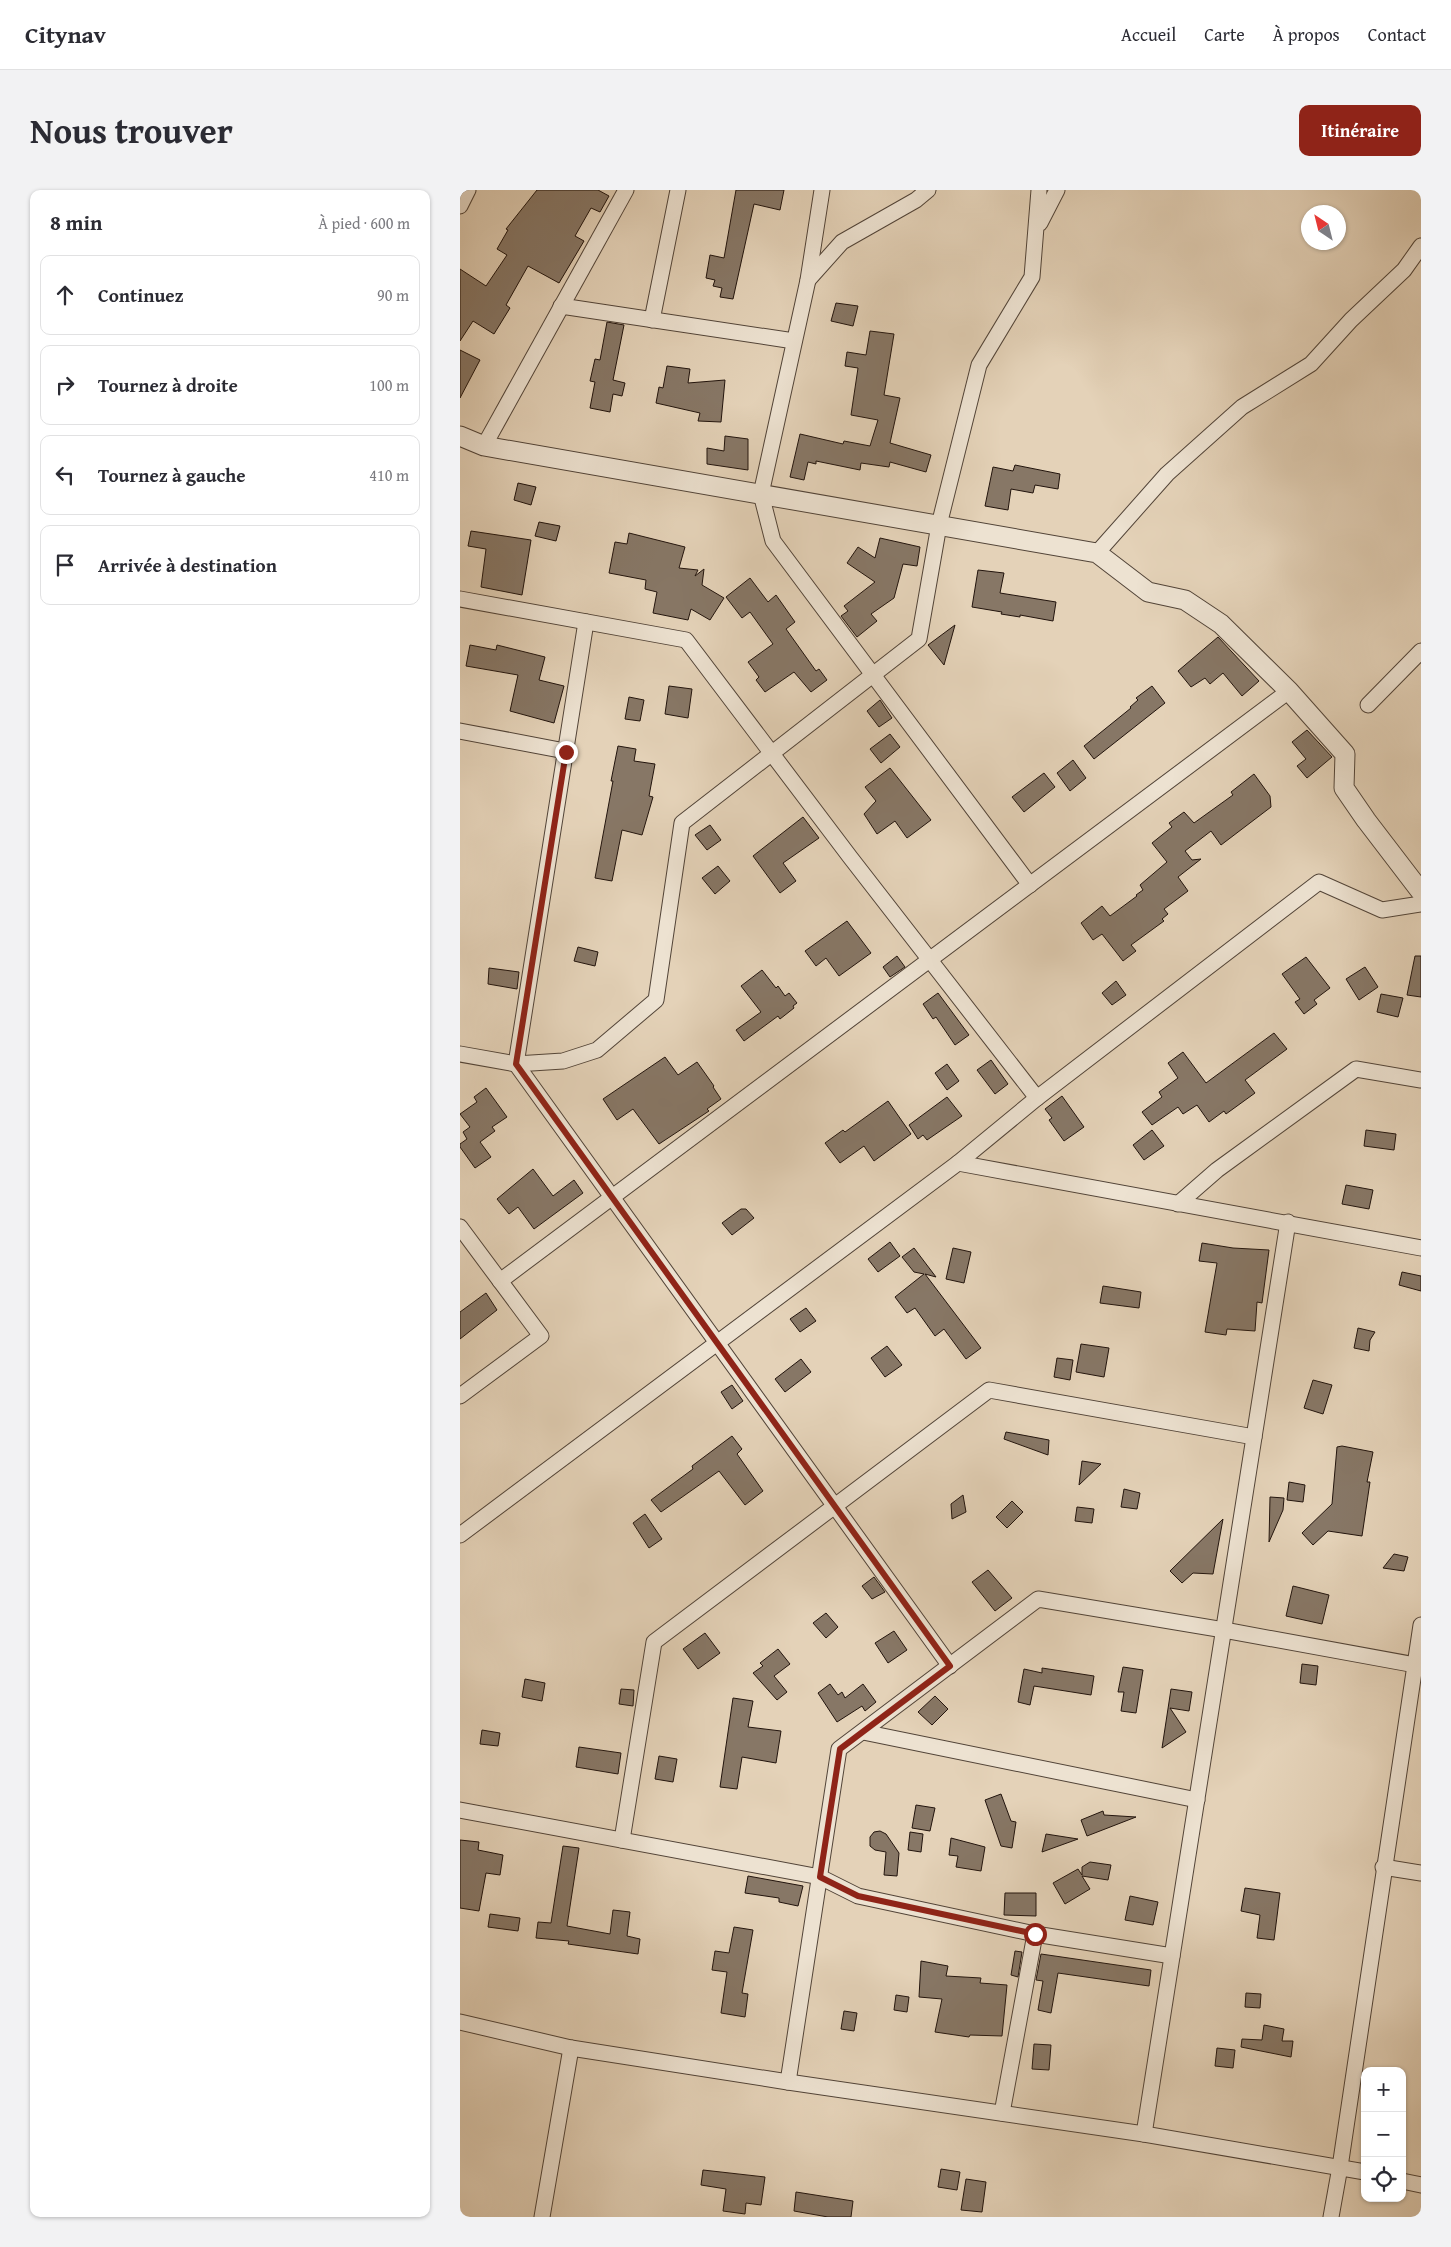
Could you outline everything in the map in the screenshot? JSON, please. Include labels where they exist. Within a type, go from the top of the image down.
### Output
[{"type":"street","points":[[460,206],[468,190]]},
{"type":"street","points":[[484,446],[626,190]]},
{"type":"street","points":[[652,320],[678,190]]},
{"type":"street","points":[[822,190],[808,280],[761,494],[773,540],[1030,885]]},
{"type":"street","points":[[808,280],[842,242],[916,200],[928,190]]},
{"type":"street","points":[[460,1054],[516,1064],[563,1062],[597,1050],[656,1000],[682,823],[918,639],[939,525],[979,365],[1032,277],[1040,190]]},
{"type":"street","points":[[1036,231],[1056,190]]},
{"type":"street","points":[[1097,553],[1167,474],[1242,407],[1311,364],[1350,320],[1404,270],[1421,246]]},
{"type":"street","points":[[561,306],[794,341]]},
{"type":"street","points":[[460,436],[484,446],[1097,553],[1148,592],[1185,600],[1221,624],[1289,691],[1345,754],[1344,788],[1421,892]]},
{"type":"street","points":[[460,599],[686,640],[930,961],[1037,1098]]},
{"type":"street","points":[[586,622],[516,1064],[950,1666]]},
{"type":"street","points":[[1368,705],[1421,651]]},
{"type":"street","points":[[500,1281],[1289,691]]},
{"type":"street","points":[[460,731],[566,752]]},
{"type":"street","points":[[460,1535],[958,1163],[1037,1098],[1319,882],[1382,910],[1421,904]]},
{"type":"street","points":[[1178,1204],[1217,1170],[1356,1069],[1421,1080]]},
{"type":"street","points":[[958,1163],[1178,1204],[1288,1222],[1421,1248]]},
{"type":"street","points":[[1144,2134],[1288,1222]]},
{"type":"street","points":[[460,1227],[541,1336],[460,1396]]},
{"type":"street","points":[[622,1840],[654,1642],[989,1390],[1254,1437]]},
{"type":"street","points":[[788,2082],[840,1749],[1038,1599],[1418,1665]]},
{"type":"street","points":[[1331,2217],[1340,2167],[1383,1867],[1418,1665],[1421,1625]]},
{"type":"street","points":[[863,1732],[1197,1800]]},
{"type":"street","points":[[460,1810],[820,1877],[858,1896],[1035,1934],[1172,1956]]},
{"type":"street","points":[[1383,1867],[1421,1873]]},
{"type":"street","points":[[1002,2114],[1035,1934]]},
{"type":"street","points":[[460,2022],[571,2048],[1144,2134],[1361,2171]]},
{"type":"street","points":[[542,2217],[571,2048]]},
{"type":"street","points":[[1406,2182],[1421,2185]]},
{"type":"building","points":[[537,190],[598,190],[609,196],[600,212],[591,208],[575,236],[584,241],[559,283],[528,266],[506,305],[510,308],[494,334],[473,321],[460,341],[460,269],[486,286],[507,255],[497,249],[508,230],[506,229]]},
{"type":"building","points":[[736,190],[784,190],[780,210],[754,204],[733,299],[720,297],[722,288],[713,286],[715,280],[706,278],[710,255],[724,258]]},
{"type":"building","points":[[836,303],[858,306],[853,326],[831,321]]},
{"type":"building","points":[[607,322],[624,325],[613,380],[625,383],[622,396],[613,394],[610,412],[590,408],[595,382],[590,381],[595,359],[600,360]]},
{"type":"building","points":[[870,331],[894,334],[884,395],[900,398],[890,443],[931,455],[926,472],[890,462],[889,467],[861,463],[860,470],[816,461],[816,464],[808,462],[804,480],[790,477],[800,434],[843,444],[844,441],[870,446],[878,420],[851,415],[858,368],[845,366],[847,352],[866,355]]},
{"type":"building","points":[[460,350],[480,360],[460,398]]},
{"type":"building","points":[[667,366],[690,369],[688,383],[725,380],[721,422],[698,421],[700,413],[656,403],[659,387],[663,388]]},
{"type":"building","points":[[725,436],[748,439],[748,470],[707,464],[707,448],[724,451]]},
{"type":"building","points":[[1015,465],[1060,474],[1058,489],[1035,485],[1033,493],[1011,489],[1008,510],[985,506],[993,467],[1013,471]]},
{"type":"building","points":[[518,483],[536,487],[531,505],[514,500]]},
{"type":"building","points":[[539,522],[560,526],[556,541],[535,536]]},
{"type":"building","points":[[471,531],[531,540],[522,595],[481,587],[486,549],[468,546]]},
{"type":"building","points":[[629,533],[685,547],[679,568],[698,570],[695,576],[704,569],[702,585],[724,598],[710,620],[691,609],[688,620],[653,613],[657,592],[645,589],[646,580],[609,573],[615,542],[627,544]]},
{"type":"building","points":[[880,538],[920,547],[917,566],[903,564],[894,598],[871,614],[877,621],[857,637],[841,616],[848,611],[844,606],[875,582],[847,563],[858,547],[875,558]]},
{"type":"building","points":[[978,570],[1004,573],[1000,593],[1056,602],[1053,621],[1020,615],[1020,617],[1001,614],[1002,612],[972,607]]},
{"type":"building","points":[[750,578],[768,602],[776,595],[795,622],[786,629],[816,671],[819,669],[827,680],[811,692],[794,672],[765,692],[756,680],[759,677],[748,662],[773,644],[750,612],[742,618],[726,597]]},
{"type":"building","points":[[955,625],[944,665],[928,645]]},
{"type":"building","points":[[1218,637],[1259,681],[1242,696],[1223,673],[1210,684],[1205,678],[1191,687],[1178,671]]},
{"type":"building","points":[[470,645],[496,650],[497,645],[545,657],[539,680],[564,686],[554,723],[510,711],[518,675],[466,666]]},
{"type":"building","points":[[669,686],[692,689],[688,718],[665,714]]},
{"type":"building","points":[[1152,686],[1165,703],[1094,759],[1084,746],[1131,708],[1138,700],[1136,698]]},
{"type":"building","points":[[629,697],[644,700],[640,721],[625,719]]},
{"type":"building","points":[[880,700],[892,718],[879,727],[867,711]]},
{"type":"building","points":[[1307,730],[1332,757],[1307,778],[1297,766],[1306,759],[1292,742]]},
{"type":"building","points":[[890,734],[900,747],[881,763],[870,749]]},
{"type":"building","points":[[618,746],[636,749],[634,761],[655,764],[649,796],[653,797],[642,835],[622,830],[612,881],[595,878]]},
{"type":"building","points":[[1073,760],[1086,778],[1070,791],[1057,773]]},
{"type":"building","points":[[890,768],[931,820],[907,838],[895,821],[877,834],[864,814],[876,801],[865,787]]},
{"type":"building","points":[[1044,773],[1055,787],[1024,812],[1012,797]]},
{"type":"building","points":[[1254,774],[1270,796],[1271,807],[1221,845],[1211,831],[1185,851],[1192,860],[1201,859],[1178,877],[1188,891],[1164,909],[1168,914],[1162,919],[1164,921],[1131,945],[1136,951],[1123,961],[1102,934],[1093,940],[1081,923],[1102,906],[1110,916],[1137,896],[1143,890],[1140,885],[1167,862],[1152,843],[1172,827],[1169,823],[1184,812],[1194,823],[1233,795],[1231,792]]},
{"type":"building","points":[[803,817],[819,838],[783,863],[796,881],[780,893],[753,856]]},
{"type":"building","points":[[710,825],[721,840],[707,850],[695,835]]},
{"type":"building","points":[[718,866],[730,881],[715,894],[702,878]]},
{"type":"building","points":[[847,921],[871,953],[839,976],[826,958],[816,966],[805,951]]},
{"type":"building","points":[[578,947],[598,952],[595,966],[574,961]]},
{"type":"building","points":[[897,956],[905,967],[890,977],[883,967]]},
{"type":"building","points":[[1415,956],[1421,956],[1421,997],[1407,995]]},
{"type":"building","points":[[1306,957],[1330,988],[1314,1000],[1317,1004],[1304,1014],[1295,1002],[1300,999],[1282,974]]},
{"type":"building","points":[[1365,967],[1378,987],[1359,1000],[1346,979]]},
{"type":"building","points":[[489,968],[519,972],[517,989],[488,984]]},
{"type":"building","points":[[762,970],[776,988],[778,986],[785,996],[789,993],[797,1003],[793,1006],[794,1008],[780,1019],[778,1016],[744,1041],[736,1030],[761,1012],[741,986]]},
{"type":"building","points":[[1116,981],[1126,995],[1112,1005],[1102,993]]},
{"type":"building","points":[[938,993],[969,1035],[955,1045],[936,1017],[933,1019],[923,1004]]},
{"type":"building","points":[[1381,994],[1403,998],[1398,1017],[1377,1012]]},
{"type":"building","points":[[1274,1033],[1287,1049],[1245,1080],[1255,1093],[1226,1114],[1224,1111],[1209,1122],[1197,1105],[1183,1114],[1178,1107],[1152,1125],[1142,1112],[1162,1097],[1159,1092],[1178,1078],[1168,1063],[1183,1052],[1206,1083]]},
{"type":"building","points":[[665,1057],[678,1075],[697,1062],[721,1099],[707,1109],[709,1111],[659,1144],[633,1109],[617,1120],[603,1099]]},
{"type":"building","points":[[991,1060],[1008,1084],[995,1094],[977,1070]]},
{"type":"building","points":[[947,1064],[959,1081],[947,1090],[935,1073]]},
{"type":"building","points":[[486,1088],[507,1117],[492,1127],[495,1131],[480,1142],[491,1157],[475,1168],[460,1147],[460,1144],[467,1139],[463,1132],[470,1127],[460,1114],[477,1102],[474,1097]]},
{"type":"building","points":[[1062,1096],[1084,1127],[1064,1141],[1049,1120],[1052,1118],[1045,1109]]},
{"type":"building","points":[[947,1097],[962,1116],[927,1140],[923,1135],[918,1139],[909,1125]]},
{"type":"building","points":[[888,1101],[911,1134],[874,1161],[864,1146],[840,1163],[825,1143],[843,1130],[845,1132]]},
{"type":"building","points":[[1152,1130],[1164,1146],[1144,1160],[1133,1145]]},
{"type":"building","points":[[1366,1130],[1396,1134],[1394,1150],[1364,1146]]},
{"type":"building","points":[[533,1169],[553,1196],[574,1180],[583,1193],[534,1229],[518,1207],[509,1214],[497,1199]]},
{"type":"building","points":[[1346,1185],[1373,1190],[1369,1209],[1342,1204]]},
{"type":"building","points":[[741,1209],[746,1209],[754,1218],[732,1235],[722,1223]]},
{"type":"building","points":[[890,1242],[900,1256],[878,1272],[868,1259]]},
{"type":"building","points":[[1202,1243],[1233,1248],[1269,1250],[1262,1303],[1257,1302],[1255,1331],[1227,1329],[1226,1335],[1205,1332],[1217,1263],[1199,1261]]},
{"type":"building","points":[[914,1248],[936,1277],[925,1274],[981,1348],[966,1359],[944,1329],[935,1336],[915,1308],[907,1313],[895,1297],[924,1274],[914,1272],[902,1257]]},
{"type":"building","points":[[953,1248],[971,1252],[964,1283],[946,1279]]},
{"type":"building","points":[[1402,1272],[1421,1276],[1421,1291],[1399,1285]]},
{"type":"building","points":[[1103,1286],[1141,1292],[1139,1308],[1100,1303]]},
{"type":"building","points":[[486,1293],[497,1310],[460,1339],[460,1312]]},
{"type":"building","points":[[806,1308],[816,1321],[800,1332],[790,1319]]},
{"type":"building","points":[[1358,1328],[1375,1332],[1370,1340],[1369,1351],[1354,1348]]},
{"type":"building","points":[[1081,1344],[1109,1348],[1104,1377],[1076,1372]]},
{"type":"building","points":[[887,1346],[902,1365],[885,1377],[871,1358]]},
{"type":"building","points":[[1057,1358],[1073,1360],[1070,1380],[1054,1377]]},
{"type":"building","points":[[801,1359],[811,1372],[785,1392],[775,1379]]},
{"type":"building","points":[[1313,1380],[1332,1385],[1323,1414],[1304,1408]]},
{"type":"building","points":[[732,1385],[743,1401],[732,1409],[721,1392]]},
{"type":"building","points":[[1006,1432],[1049,1440],[1048,1455],[1004,1439]]},
{"type":"building","points":[[732,1436],[742,1449],[737,1454],[763,1491],[745,1505],[719,1471],[661,1512],[651,1500],[693,1469],[692,1466]]},
{"type":"building","points":[[1342,1446],[1373,1452],[1367,1482],[1370,1482],[1362,1536],[1328,1531],[1313,1545],[1302,1533],[1332,1504],[1337,1447]]},
{"type":"building","points":[[1082,1461],[1101,1464],[1079,1485]]},
{"type":"building","points":[[1289,1482],[1305,1485],[1303,1502],[1287,1500]]},
{"type":"building","points":[[1124,1489],[1140,1493],[1137,1509],[1121,1507]]},
{"type":"building","points":[[963,1495],[966,1512],[952,1519],[951,1504]]},
{"type":"building","points":[[1270,1497],[1284,1498],[1283,1510],[1269,1542]]},
{"type":"building","points":[[1012,1501],[1023,1512],[1007,1528],[996,1517]]},
{"type":"building","points":[[1077,1507],[1094,1509],[1092,1523],[1075,1521]]},
{"type":"building","points":[[645,1514],[662,1539],[649,1548],[633,1523]]},
{"type":"building","points":[[1223,1519],[1213,1574],[1193,1573],[1182,1583],[1170,1571]]},
{"type":"building","points":[[1394,1554],[1408,1557],[1404,1571],[1383,1568]]},
{"type":"building","points":[[988,1570],[1012,1598],[995,1611],[972,1582]]},
{"type":"building","points":[[874,1577],[885,1592],[872,1599],[862,1586]]},
{"type":"building","points":[[1293,1586],[1329,1595],[1322,1624],[1286,1616]]},
{"type":"building","points":[[826,1613],[838,1627],[826,1638],[813,1623]]},
{"type":"building","points":[[894,1631],[907,1650],[888,1663],[875,1643]]},
{"type":"building","points":[[705,1633],[720,1653],[698,1669],[683,1649]]},
{"type":"building","points":[[778,1649],[790,1664],[774,1676],[787,1692],[777,1700],[753,1673],[763,1666],[760,1663]]},
{"type":"building","points":[[1302,1664],[1318,1666],[1316,1685],[1300,1683]]},
{"type":"building","points":[[1123,1667],[1143,1670],[1136,1713],[1121,1711],[1124,1692],[1118,1692]]},
{"type":"building","points":[[1042,1668],[1094,1676],[1091,1695],[1034,1686],[1030,1705],[1018,1702],[1024,1669],[1042,1673]]},
{"type":"building","points":[[525,1679],[545,1683],[542,1701],[522,1697]]},
{"type":"building","points":[[830,1684],[838,1695],[842,1692],[845,1698],[863,1684],[876,1702],[865,1711],[862,1706],[837,1722],[818,1693]]},
{"type":"building","points":[[621,1689],[634,1690],[633,1706],[619,1704]]},
{"type":"building","points":[[1171,1689],[1192,1692],[1189,1711],[1170,1708],[1186,1732],[1162,1748]]},
{"type":"building","points":[[935,1696],[948,1709],[932,1725],[918,1712]]},
{"type":"building","points":[[733,1698],[753,1701],[748,1727],[781,1731],[776,1763],[742,1757],[737,1789],[720,1787]]},
{"type":"building","points":[[482,1730],[500,1733],[498,1746],[480,1744]]},
{"type":"building","points":[[579,1747],[621,1753],[618,1774],[576,1767]]},
{"type":"building","points":[[659,1756],[677,1759],[673,1782],[655,1779]]},
{"type":"building","points":[[1001,1794],[1011,1821],[1016,1822],[1012,1848],[1001,1846],[985,1800]]},
{"type":"building","points":[[916,1805],[935,1808],[930,1831],[912,1828]]},
{"type":"building","points":[[1103,1811],[1104,1815],[1136,1817],[1087,1836],[1081,1820]]},
{"type":"building","points":[[880,1831],[886,1834],[899,1853],[897,1876],[884,1875],[886,1852],[875,1850],[870,1846],[870,1837],[874,1832]]},
{"type":"building","points":[[910,1832],[923,1834],[921,1852],[908,1850]]},
{"type":"building","points":[[1046,1834],[1078,1839],[1042,1852]]},
{"type":"building","points":[[951,1838],[985,1847],[981,1871],[956,1867],[958,1856],[949,1855]]},
{"type":"building","points":[[460,1840],[479,1842],[478,1850],[503,1855],[500,1875],[486,1873],[479,1911],[460,1908]]},
{"type":"building","points":[[563,1846],[579,1848],[567,1926],[610,1934],[613,1910],[630,1912],[627,1936],[640,1939],[638,1954],[568,1944],[569,1941],[536,1938],[538,1922],[551,1923]]},
{"type":"building","points":[[1090,1862],[1111,1865],[1108,1880],[1082,1876],[1090,1889],[1065,1904],[1053,1883],[1078,1869],[1082,1875],[1082,1867]]},
{"type":"building","points":[[748,1876],[803,1886],[798,1906],[779,1902],[779,1898],[745,1893]]},
{"type":"building","points":[[1245,1888],[1280,1893],[1274,1940],[1257,1938],[1260,1915],[1241,1911]]},
{"type":"building","points":[[1005,1893],[1036,1893],[1036,1916],[1004,1915]]},
{"type":"building","points":[[1130,1896],[1158,1902],[1153,1925],[1125,1920]]},
{"type":"building","points":[[490,1914],[520,1918],[518,1931],[488,1927]]},
{"type":"building","points":[[734,1927],[753,1930],[742,1993],[748,1994],[745,2017],[721,2013],[727,1972],[712,1970],[715,1951],[729,1953]]},
{"type":"building","points":[[1015,1951],[1022,1952],[1018,1977],[1011,1975]]},
{"type":"building","points":[[1041,1954],[1151,1970],[1149,1986],[1058,1973],[1051,2013],[1038,2010],[1043,1981],[1036,1980]]},
{"type":"building","points":[[921,1961],[948,1966],[946,1976],[981,1978],[980,1983],[1007,1985],[1002,2036],[970,2035],[969,2037],[935,2032],[942,1999],[919,1997]]},
{"type":"building","points":[[1246,1993],[1261,1994],[1260,2008],[1245,2007]]},
{"type":"building","points":[[896,1995],[909,1997],[907,2012],[894,2010]]},
{"type":"building","points":[[844,2011],[857,2013],[854,2031],[841,2029]]},
{"type":"building","points":[[1264,2025],[1284,2029],[1282,2041],[1293,2041],[1291,2057],[1241,2047],[1242,2039],[1262,2040]]},
{"type":"building","points":[[1034,2044],[1051,2045],[1049,2070],[1032,2069]]},
{"type":"building","points":[[1217,2048],[1235,2050],[1233,2068],[1215,2066]]},
{"type":"building","points":[[941,2169],[960,2172],[957,2190],[938,2187]]},
{"type":"building","points":[[703,2170],[765,2177],[761,2205],[746,2203],[745,2214],[723,2211],[726,2189],[701,2185]]},
{"type":"building","points":[[966,2179],[986,2182],[982,2212],[961,2210]]},
{"type":"building","points":[[796,2192],[853,2201],[851,2217],[828,2217],[794,2211]]},
{"type":"route","points":[[566,752],[516,1064],[950,1666],[840,1749],[820,1877],[858,1896],[1035,1934]]}]
